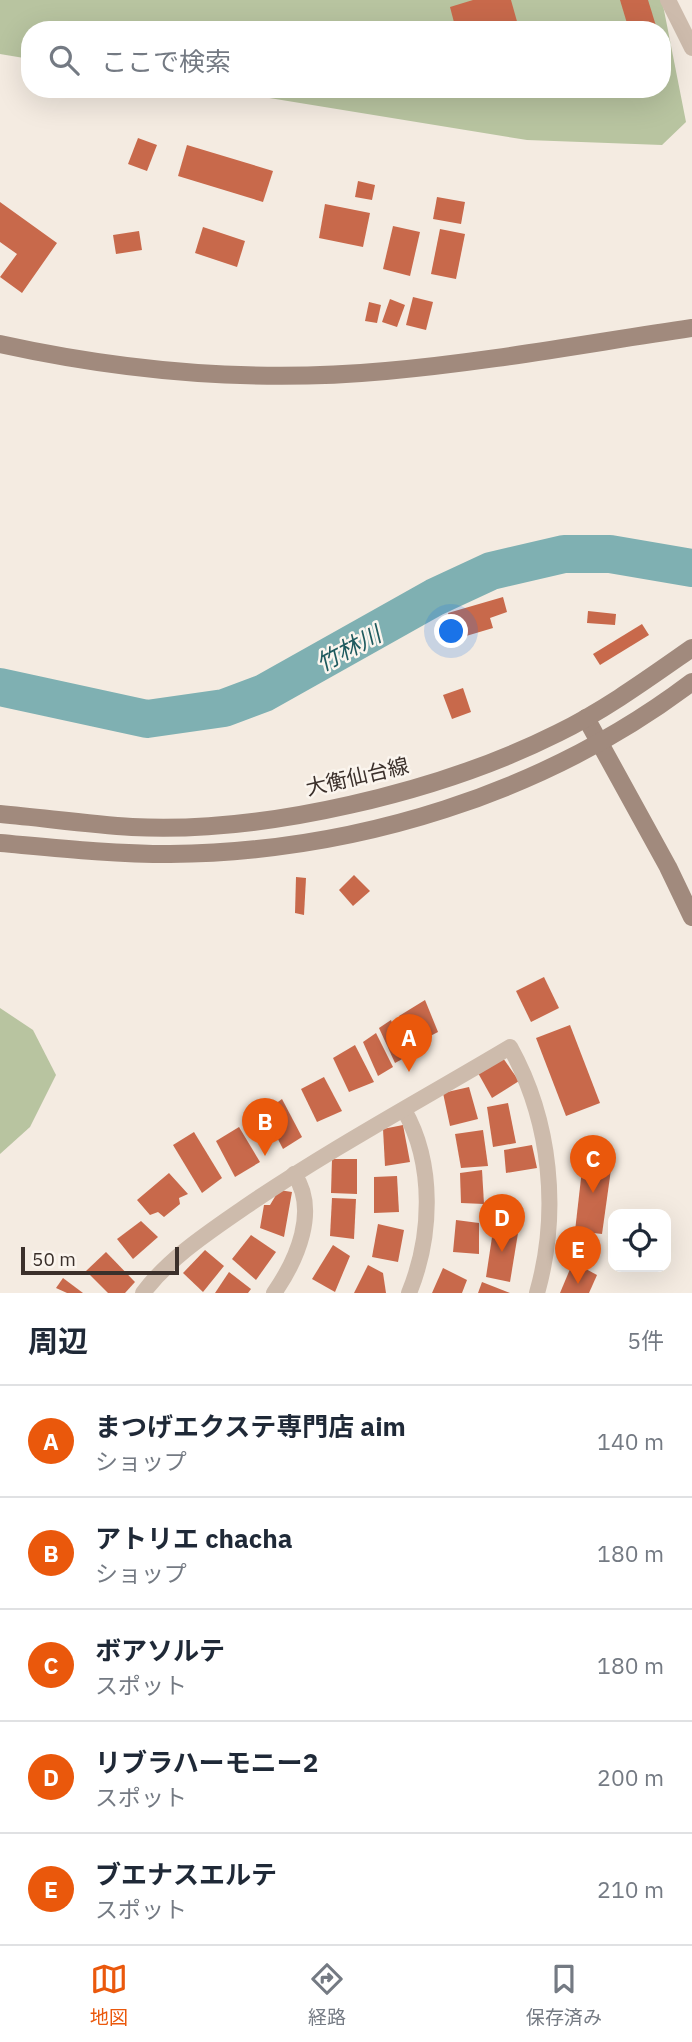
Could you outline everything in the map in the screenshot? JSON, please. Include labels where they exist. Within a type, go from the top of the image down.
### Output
[{"type":"main road","points":[[0,344],[75,361],[162,371],[272,376],[386,371],[692,328]]},
{"type":"main road","name":"大衡仙台線","points":[[0,814],[133,827],[262,820],[352,802],[460,775],[557,734],[692,648]]},
{"type":"main road","points":[[0,843],[172,854],[324,838],[440,812],[497,791],[599,743],[692,682]]},
{"type":"main road","points":[[586,718],[668,867],[692,917]]},
{"type":"street","points":[[668,0],[692,48]]},
{"type":"street","points":[[143,1293],[154,1279],[210,1231],[294,1174],[510,1047],[526,1076],[548,1172],[550,1220],[545,1264],[537,1293]]},
{"type":"street","points":[[404,1110],[416,1131],[425,1176],[426,1222],[418,1270],[409,1293]]},
{"type":"street","points":[[274,1293],[299,1245],[306,1214],[304,1189],[294,1174]]},
{"type":"green space","points":[[0,0],[662,0],[666,21],[21,21],[21,58],[0,54]]},
{"type":"green space","points":[[671,46],[686,122],[662,145],[527,140],[269,98],[671,98]]},
{"type":"green space","points":[[0,1008],[33,1030],[56,1075],[30,1127],[0,1154]]},
{"type":"building","points":[[473,0],[511,0],[517,21],[454,21],[450,7]]},
{"type":"building","points":[[620,0],[648,0],[655,21],[626,21]]},
{"type":"building","points":[[138,138],[157,145],[147,171],[128,164]]},
{"type":"building","points":[[187,145],[273,171],[263,202],[178,176]]},
{"type":"building","points":[[358,181],[375,185],[372,200],[355,197]]},
{"type":"building","points":[[437,197],[465,202],[461,224],[433,219]]},
{"type":"building","points":[[0,202],[57,243],[22,293],[0,277],[17,254],[0,242]]},
{"type":"building","points":[[325,204],[370,213],[363,247],[319,238]]},
{"type":"building","points":[[393,226],[420,232],[410,276],[383,269]]},
{"type":"building","points":[[203,227],[245,241],[237,267],[195,253]]},
{"type":"building","points":[[440,229],[465,234],[456,279],[431,274]]},
{"type":"building","points":[[139,231],[142,250],[116,254],[113,235]]},
{"type":"building","points":[[413,297],[433,302],[426,330],[406,325]]},
{"type":"building","points":[[390,299],[405,305],[397,327],[382,322]]},
{"type":"building","points":[[369,302],[381,305],[377,323],[365,321]]},
{"type":"building","points":[[503,597],[507,612],[490,618],[493,628],[456,639],[448,613]]},
{"type":"building","points":[[588,611],[616,614],[615,625],[587,623]]},
{"type":"building","points":[[642,624],[649,635],[600,665],[593,654]]},
{"type":"building","points":[[463,688],[471,712],[452,719],[443,695]]},
{"type":"building","points":[[354,875],[370,891],[353,906],[339,890]]},
{"type":"building","points":[[296,877],[306,878],[304,915],[295,913]]},
{"type":"building","points":[[544,977],[559,1008],[531,1022],[516,991]]},
{"type":"building","points":[[425,1000],[438,1032],[413,1045],[399,1016]]},
{"type":"building","points":[[391,1020],[406,1057],[395,1063],[379,1028]]},
{"type":"building","points":[[570,1025],[600,1103],[566,1116],[536,1038]]},
{"type":"building","points":[[376,1033],[393,1067],[378,1076],[363,1042]]},
{"type":"building","points":[[355,1045],[374,1082],[349,1092],[333,1058]]},
{"type":"building","points":[[503,1058],[519,1081],[492,1098],[478,1073]]},
{"type":"building","points":[[324,1077],[342,1111],[317,1122],[301,1089]]},
{"type":"building","points":[[469,1087],[478,1119],[450,1126],[443,1093]]},
{"type":"building","points":[[282,1099],[302,1137],[283,1149],[264,1112]]},
{"type":"building","points":[[508,1103],[516,1143],[493,1147],[487,1107]]},
{"type":"building","points":[[403,1125],[410,1162],[385,1166],[383,1129]]},
{"type":"building","points":[[239,1127],[260,1162],[235,1177],[216,1141]]},
{"type":"building","points":[[483,1130],[488,1166],[461,1168],[455,1134]]},
{"type":"building","points":[[194,1132],[222,1178],[202,1193],[173,1145]]},
{"type":"building","points":[[532,1145],[537,1168],[506,1173],[504,1150]]},
{"type":"building","points":[[584,1152],[613,1155],[602,1234],[575,1231]]},
{"type":"building","points":[[332,1159],[357,1159],[357,1194],[331,1193]]},
{"type":"building","points":[[482,1170],[484,1204],[461,1203],[460,1173]]},
{"type":"building","points":[[169,1173],[188,1194],[179,1198],[180,1204],[164,1217],[158,1212],[150,1215],[137,1200]]},
{"type":"building","points":[[397,1176],[399,1212],[374,1213],[374,1177]]},
{"type":"building","points":[[279,1190],[292,1192],[284,1237],[260,1228],[264,1205],[270,1205]]},
{"type":"building","points":[[332,1198],[356,1199],[354,1239],[330,1236]]},
{"type":"building","points":[[456,1220],[479,1223],[479,1254],[453,1252]]},
{"type":"building","points":[[141,1221],[158,1237],[133,1259],[117,1239]]},
{"type":"building","points":[[378,1224],[404,1230],[398,1262],[372,1257]]},
{"type":"building","points":[[494,1224],[519,1227],[510,1282],[486,1277]]},
{"type":"building","points":[[251,1235],[276,1252],[256,1280],[232,1259]]},
{"type":"building","points":[[333,1245],[350,1256],[335,1292],[312,1279]]},
{"type":"building","points":[[205,1250],[224,1266],[203,1292],[183,1273]]},
{"type":"building","points":[[106,1252],[135,1282],[125,1293],[108,1293],[86,1271]]},
{"type":"building","points":[[573,1262],[597,1275],[589,1293],[560,1293]]},
{"type":"building","points":[[368,1265],[383,1273],[386,1293],[354,1293]]},
{"type":"building","points":[[443,1268],[467,1280],[462,1293],[432,1293]]},
{"type":"building","points":[[229,1272],[251,1289],[248,1293],[215,1293]]},
{"type":"building","points":[[63,1278],[83,1293],[67,1293],[56,1288]]},
{"type":"building","points":[[482,1282],[510,1293],[478,1293]]},
{"type":"waterway","name":"竹林川","points":[[0,687],[147,719],[224,708],[264,693],[435,597],[491,571],[564,554],[610,554],[692,568]]},
{"type":"place","name":"まつげエクステ専門店 aim","points":[[409,1072]]},
{"type":"place","name":"アトリエ chacha","points":[[265,1156]]},
{"type":"place","name":"ボアソルテ","points":[[593,1193]]},
{"type":"place","name":"リブラハーモニー2","points":[[502,1252]]},
{"type":"place","name":"ブエナスエルテ","points":[[578,1284]]}]
